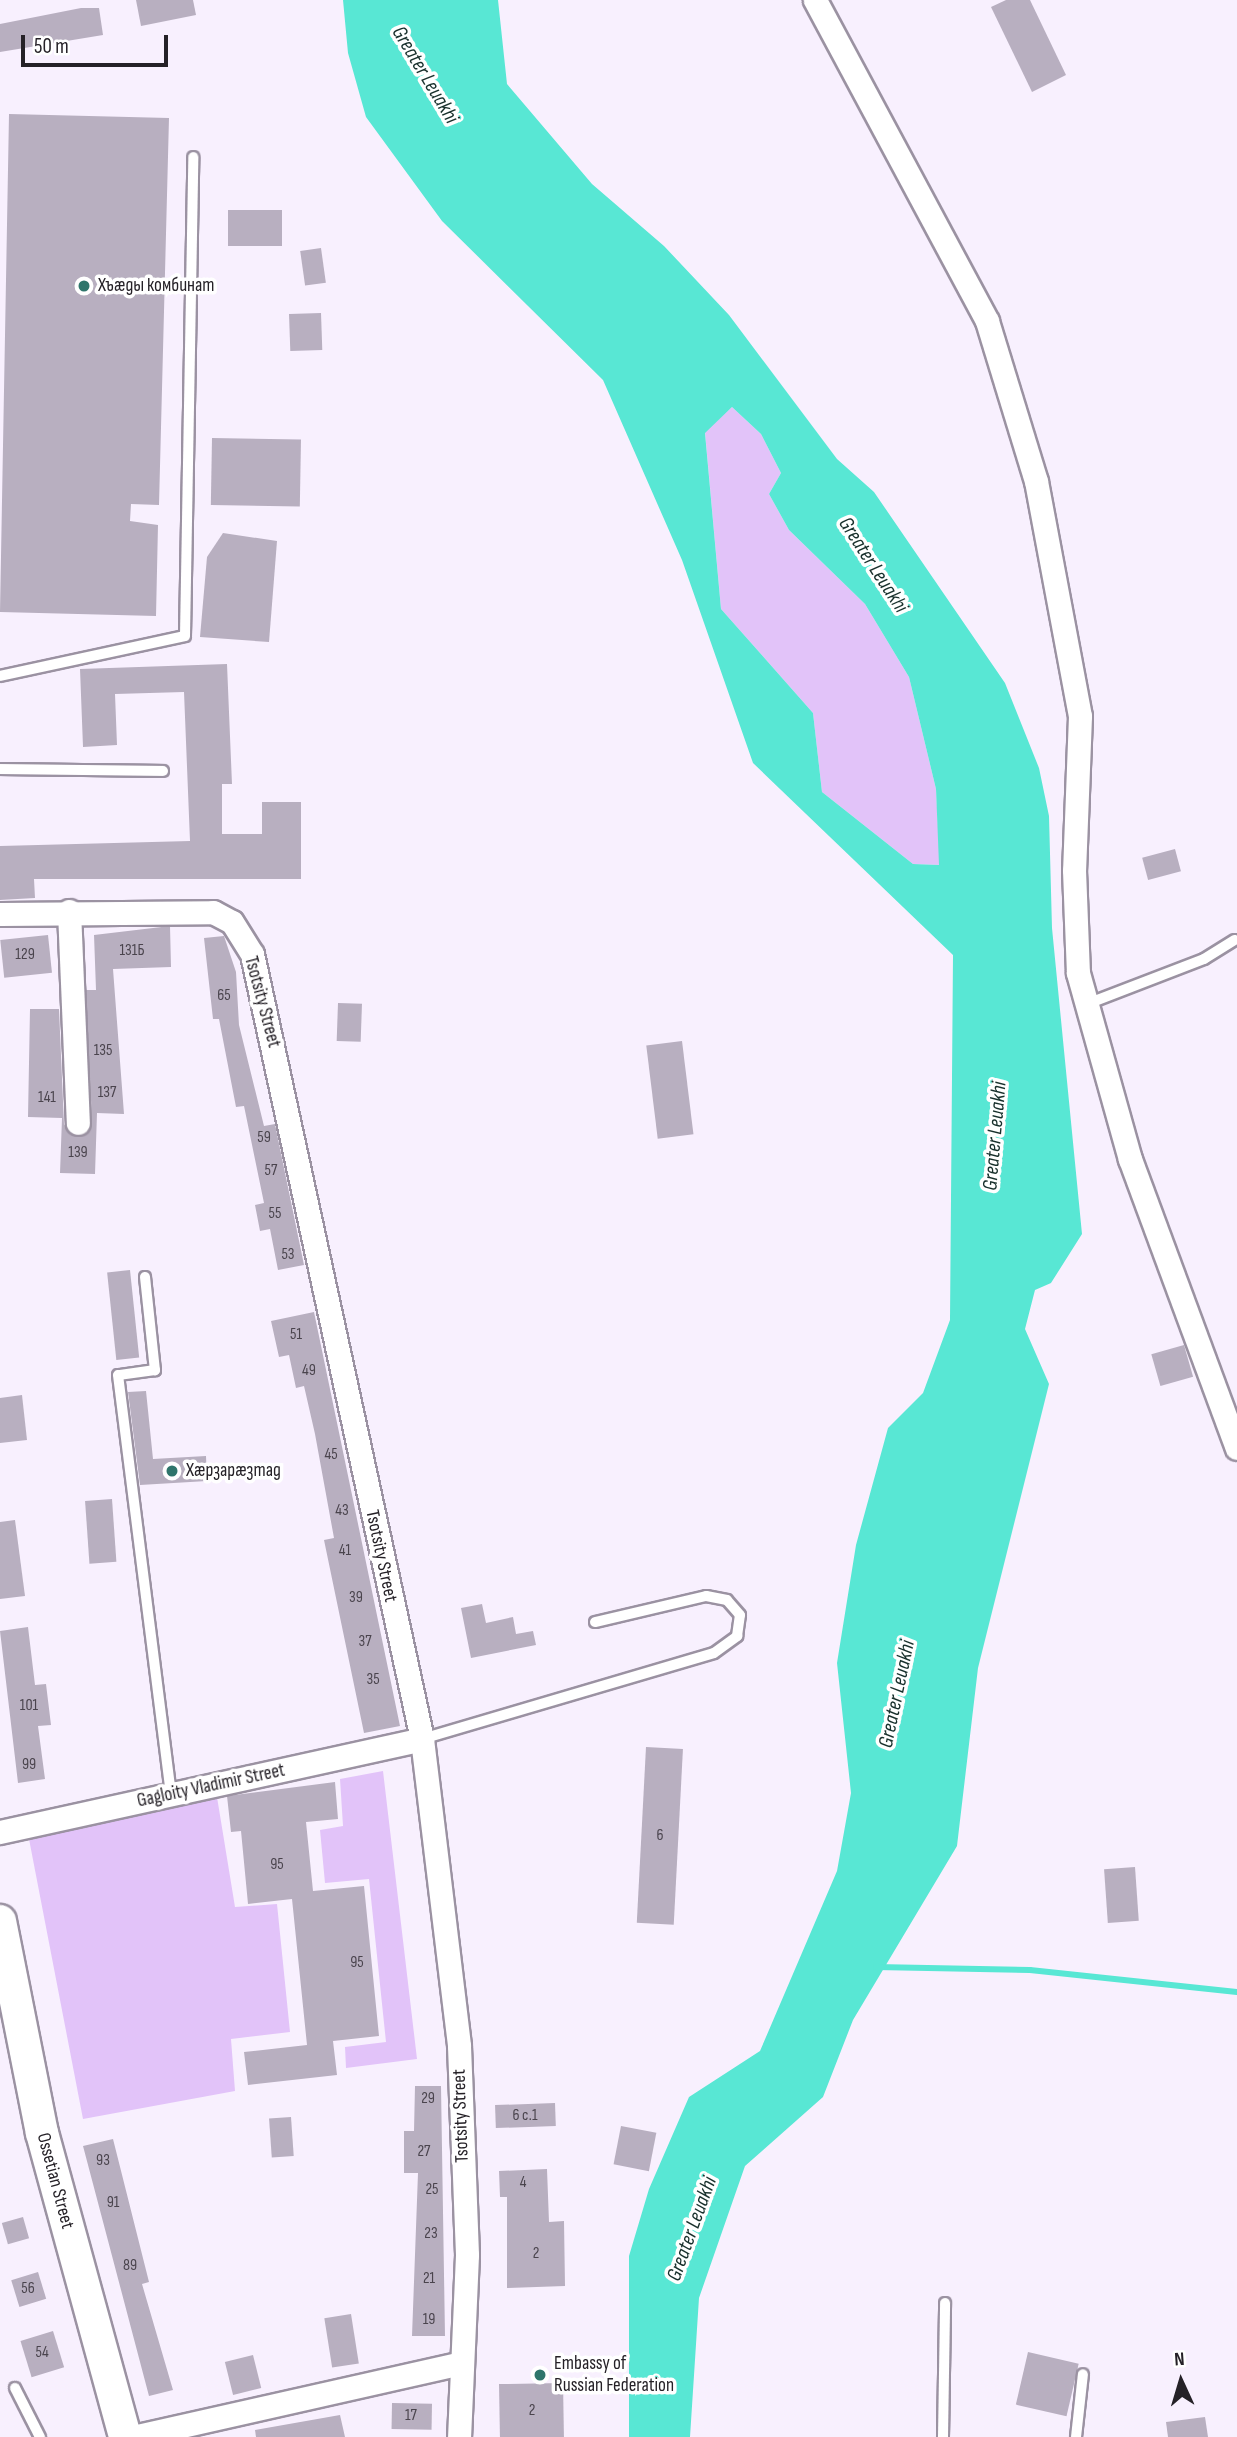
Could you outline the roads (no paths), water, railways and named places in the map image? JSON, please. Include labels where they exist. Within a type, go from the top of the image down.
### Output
[{"type":"street","points":[[815,0],[988,321],[1036,481],[1080,716],[1074,870],[1079,973],[1130,1159],[1237,1448]]},
{"type":"street","points":[[69,911],[78,1124]]},
{"type":"street","name":"Tsotsity Street","points":[[0,914],[69,911],[213,912],[232,922],[252,954],[422,1739],[458,2046],[467,2255],[459,2437]]},
{"type":"street","name":"Gagloity Vladimir Street","points":[[0,1832],[422,1739]]},
{"type":"street","name":"Ossetian Street","points":[[0,1921],[42,2133],[125,2437]]},
{"type":"street","points":[[133,2437],[461,2363]]},
{"type":"lane","points":[[0,676],[185,636],[193,157]]},
{"type":"lane","points":[[0,768],[163,771]]},
{"type":"lane","points":[[1087,1004],[1204,959],[1234,940]]},
{"type":"lane","points":[[145,1277],[155,1370],[118,1375],[171,1795]]},
{"type":"lane","points":[[422,1739],[714,1653],[737,1636],[740,1615],[727,1600],[706,1596],[595,1622]]},
{"type":"lane","points":[[943,2437],[945,2303]]},
{"type":"lane","points":[[1076,2437],[1083,2374]]},
{"type":"lane","points":[[15,2388],[40,2437]]},
{"type":"water","name":"Greater Leuakhi","points":[[343,0],[498,0],[507,84],[592,184],[664,246],[729,315],[837,459],[874,492],[1005,683],[1039,768],[1049,816],[1052,928],[1082,1234],[1051,1283],[1035,1290],[1025,1329],[1049,1384],[978,1668],[957,1846],[853,2020],[823,2097],[745,2166],[699,2298],[690,2437],[629,2437],[629,2256],[649,2189],[689,2097],[760,2051],[837,1871],[851,1793],[837,1663],[856,1545],[888,1428],[923,1393],[950,1320],[953,955],[753,763],[682,560],[603,380],[442,221],[366,117],[348,53]],"holes":[[[732,407],[761,434],[781,473],[769,494],[789,530],[865,604],[909,677],[936,789],[939,865],[913,864],[822,792],[813,713],[721,609],[705,433]]]},
{"type":"waterway","points":[[876,1967],[1030,1970],[1237,1992]]},
{"type":"place","name":"Хъæды комбинат","points":[[84,286]]},
{"type":"place","name":"Хæрзарæзтад","points":[[172,1471]]},
{"type":"place","name":"Embassy of Russian Federation","points":[[540,2375]]}]
